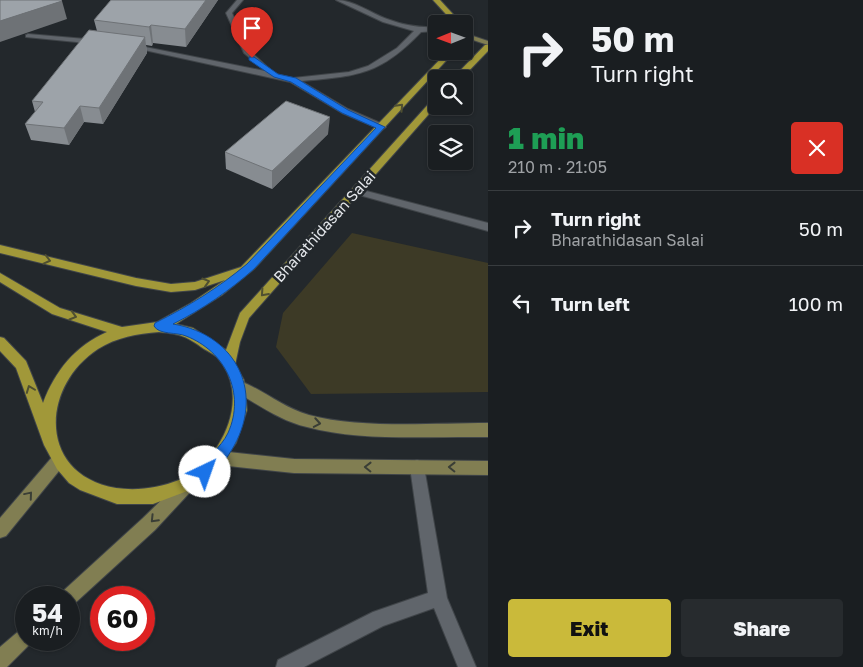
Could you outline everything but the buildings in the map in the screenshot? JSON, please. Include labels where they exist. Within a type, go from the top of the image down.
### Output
[{"type":"main road","points":[[436,0],[450,15]]},
{"type":"main road","points":[[473,37],[488,43]]},
{"type":"main road","points":[[465,70],[488,47]]},
{"type":"main road","name":"Bharathidasan Salai","points":[[159,326],[198,306],[228,286],[250,266],[444,60]]},
{"type":"main road","name":"Bharathidasan Salai","points":[[230,362],[234,342],[244,316],[428,110]]},
{"type":"main road","points":[[0,249],[136,282],[171,288],[195,286],[250,266]]},
{"type":"main road","points":[[0,277],[56,311],[122,332]]},
{"type":"main road","points":[[48,434],[50,406],[60,379],[79,356],[103,339],[122,332],[159,326],[187,331],[211,343],[230,362],[240,387],[241,411],[234,435],[220,458],[188,484],[149,524],[80,587]]},
{"type":"main road","points":[[0,342],[21,365],[58,460],[76,480],[100,492],[129,498],[159,495],[188,484]]},
{"type":"main road","points":[[240,387],[272,406],[306,421],[353,429],[488,430]]},
{"type":"main road","points":[[220,458],[294,466],[488,468]]},
{"type":"main road","points":[[0,530],[58,460]]},
{"type":"main road","points":[[0,660],[15,646]]},
{"type":"street","points":[[240,0],[229,13],[248,53],[276,76]]},
{"type":"street","points":[[339,0],[384,21],[419,30],[428,29]]},
{"type":"street","points":[[118,45],[156,50],[294,80],[350,74],[370,68],[400,50],[419,30]]},
{"type":"street","points":[[28,36],[109,44]]},
{"type":"street","points":[[294,80],[345,112],[382,127]]},
{"type":"street","points":[[355,191],[488,227]]},
{"type":"street","points":[[417,467],[438,598],[467,667]]},
{"type":"street","points":[[286,667],[379,618],[438,598]]},
{"type":"shaded area","points":[[352,233],[488,263],[488,392],[311,394],[276,347],[283,313]]},
{"type":"route","points":[[205,472],[220,458],[234,435],[241,411],[240,387],[230,362],[211,343],[187,331],[159,326],[198,306],[228,286],[250,266],[382,127],[345,112],[294,80],[276,76],[252,58]]}]
